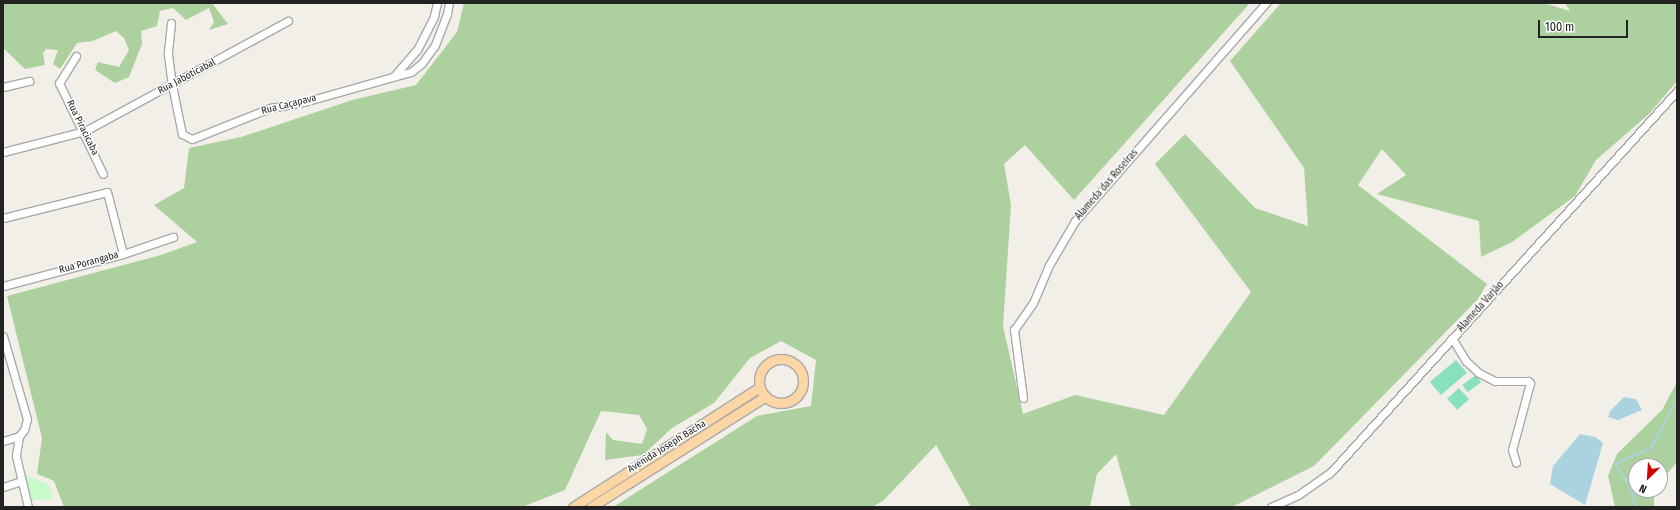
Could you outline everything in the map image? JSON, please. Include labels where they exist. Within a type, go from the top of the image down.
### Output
[{"type":"main road","points":[[776,359],[790,360],[800,369],[803,383],[798,396],[792,400],[778,402],[766,396],[760,387],[760,373],[769,362],[776,359]]},
{"type":"main road","name":"Avenida Joseph Bacha","points":[[573,507],[760,387]]},
{"type":"main road","name":"Avenida Joseph Bacha","points":[[591,507],[766,396]]},
{"type":"street","points":[[392,77],[417,50],[434,16],[437,3]]},
{"type":"street","name":"Rua Caçapava","points":[[172,85],[182,134],[186,138],[192,139],[270,108],[377,83],[411,72],[422,63],[435,45],[447,14],[449,3]]},
{"type":"street","name":"Alameda das Roseiras","points":[[1023,398],[1014,330],[1033,303],[1048,267],[1075,221],[1266,3]]},
{"type":"street","name":"Rua Jaboticabal","points":[[3,152],[85,132],[288,21]]},
{"type":"street","points":[[171,23],[168,54],[172,85]]},
{"type":"street","name":"Rua Piracicaba","points":[[76,56],[59,83],[85,132],[103,174]]},
{"type":"street","points":[[3,88],[29,81]]},
{"type":"street","name":"Alameda Varjão","points":[[1271,507],[1298,495],[1330,473],[1677,91]]},
{"type":"street","points":[[3,218],[107,192],[123,254]]},
{"type":"street","name":"Rua Porangaba","points":[[3,286],[123,254],[173,237]]},
{"type":"street","points":[[3,336],[27,419],[24,430],[19,436],[16,456],[28,507]]},
{"type":"street","points":[[1452,338],[1466,361],[1480,374],[1495,381],[1528,381],[1530,383],[1512,450],[1516,462]]},
{"type":"street","points":[[3,440],[19,436]]},
{"type":"street","points":[[3,486],[21,482]]},
{"type":"green space","points":[[3,3],[212,3],[228,24],[209,30],[214,22],[209,8],[186,20],[173,8],[160,11],[157,26],[141,31],[142,44],[129,77],[115,83],[95,70],[98,62],[119,67],[129,50],[124,38],[116,31],[93,41],[77,43],[60,69],[53,64],[58,50],[46,49],[43,53],[45,65],[25,69],[3,48]]},
{"type":"green space","points":[[464,3],[1250,3],[1074,200],[1025,145],[1004,164],[1011,205],[1003,326],[1023,414],[1075,395],[1164,415],[1251,292],[1155,164],[1185,134],[1255,208],[1308,226],[1304,168],[1230,61],[1281,3],[1544,3],[1570,11],[1565,3],[1677,3],[1677,81],[1650,113],[1596,160],[1575,196],[1512,242],[1481,257],[1479,221],[1377,194],[1406,175],[1382,149],[1358,185],[1487,284],[1478,299],[1314,466],[1232,507],[1131,507],[1116,454],[1097,474],[1090,507],[971,507],[936,445],[883,501],[872,507],[613,507],[757,416],[811,406],[816,360],[781,341],[750,358],[714,403],[672,428],[643,455],[605,460],[606,432],[613,440],[642,444],[647,429],[639,415],[601,411],[565,490],[522,507],[64,507],[54,481],[37,474],[42,438],[7,296],[161,255],[197,242],[154,205],[184,188],[189,148],[241,137],[352,100],[416,85],[457,32]]},
{"type":"green space","points":[[1456,360],[1467,373],[1441,395],[1430,382]]},
{"type":"green space","points":[[1476,375],[1481,382],[1468,392],[1462,385]]},
{"type":"green space","points":[[1677,382],[1677,462],[1668,473],[1668,458],[1628,458],[1628,498],[1654,498],[1654,507],[1615,507],[1608,476],[1617,454],[1662,410]]},
{"type":"green space","points":[[1459,388],[1469,399],[1457,410],[1447,399]]},
{"type":"green space","points":[[24,475],[48,484],[54,498],[30,501]]},
{"type":"water","points":[[1624,397],[1636,399],[1642,410],[1618,420],[1608,417],[1610,411]]},
{"type":"water","points":[[1580,434],[1595,437],[1603,443],[1585,505],[1550,484],[1553,466]]},
{"type":"waterway","points":[[1636,507],[1630,486],[1615,464],[1651,448],[1677,400]]}]
